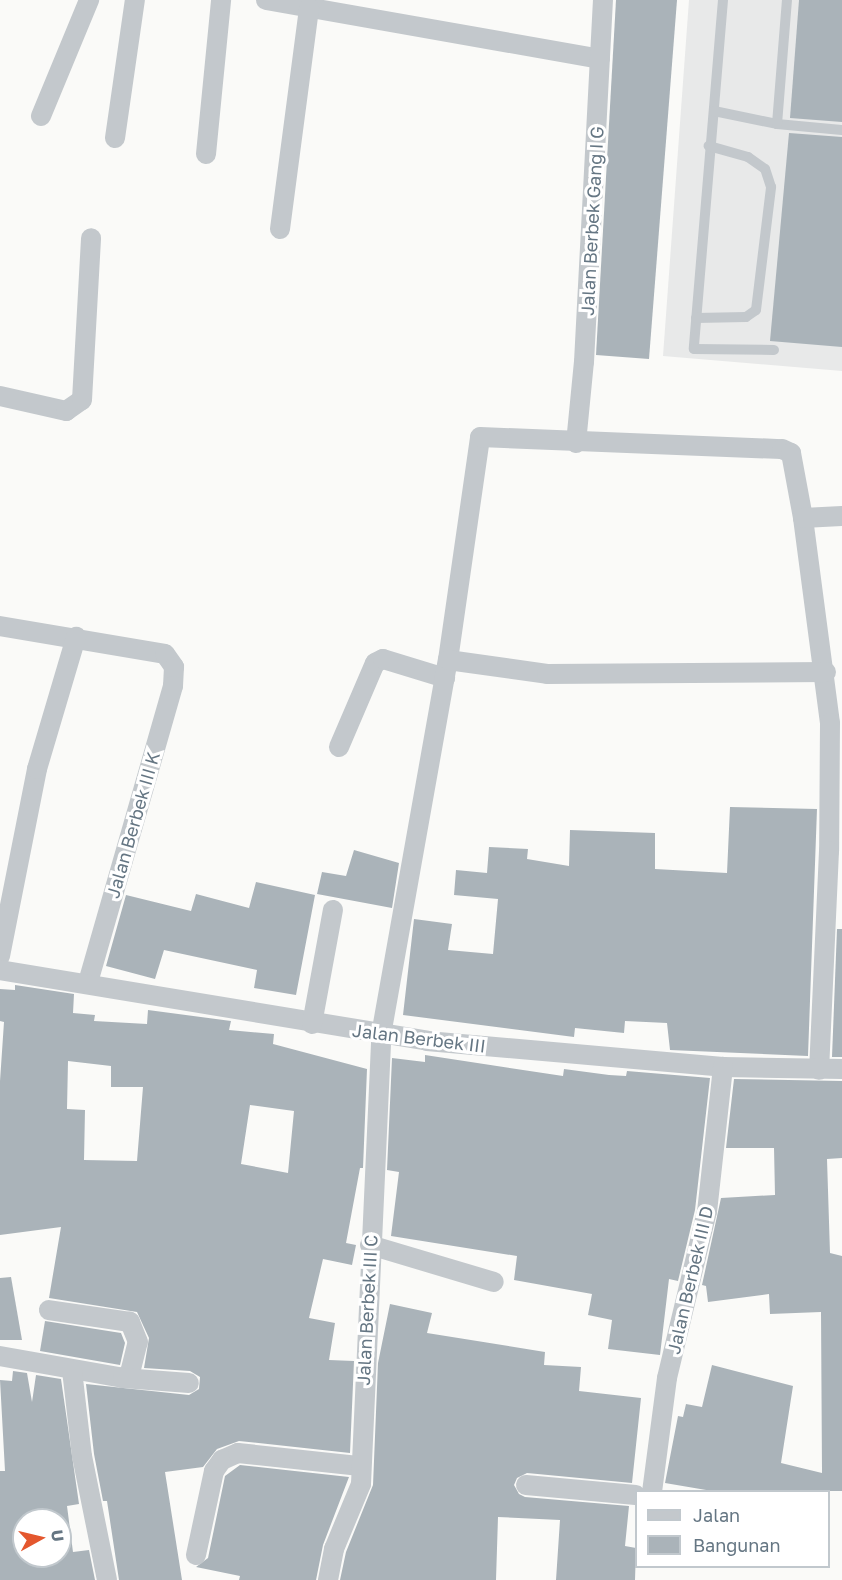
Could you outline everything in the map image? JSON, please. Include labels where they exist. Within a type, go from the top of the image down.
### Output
[{"type":"street","points":[[40,116],[89,0]]},
{"type":"street","points":[[115,138],[135,0]]},
{"type":"street","points":[[206,154],[221,0]]},
{"type":"street","points":[[266,0],[600,59]]},
{"type":"street","name":"Jalan Berbek Gang I G","points":[[576,443],[584,362],[603,0]]},
{"type":"street","points":[[280,230],[309,8]]},
{"type":"street","points":[[0,396],[66,411],[82,400],[91,238]]},
{"type":"street","name":"Jalan Berbek III C","points":[[328,1580],[334,1549],[358,1494],[381,1035],[446,669],[480,437],[576,443]]},
{"type":"street","points":[[576,443],[782,448],[791,453],[836,723],[819,1070]]},
{"type":"street","points":[[803,518],[842,516]]},
{"type":"street","points":[[0,626],[76,638],[37,769],[0,956]]},
{"type":"street","name":"Jalan Berbek III K","points":[[76,638],[165,654],[174,667],[173,686],[88,982]]},
{"type":"street","points":[[339,747],[375,663],[383,659],[446,669],[547,674],[826,672]]},
{"type":"street","points":[[312,1024],[333,910]]},
{"type":"street","name":"Jalan Berbek III","points":[[0,970],[88,982],[381,1035],[723,1067],[842,1069]]},
{"type":"street","name":"Jalan Berbek III D","points":[[652,1490],[667,1378],[708,1212],[723,1067]]},
{"type":"street","points":[[370,1245],[494,1282]]},
{"type":"street","points":[[48,1310],[130,1322],[138,1342],[129,1373],[123,1377]]},
{"type":"street","points":[[0,1356],[72,1370],[189,1383]]},
{"type":"street","points":[[72,1370],[84,1467],[107,1580]]},
{"type":"street","points":[[196,1555],[214,1471],[222,1460],[238,1453],[360,1466]]},
{"type":"street","points":[[526,1485],[635,1495]]},
{"type":"lane","points":[[723,0],[709,146],[694,349],[774,350]]},
{"type":"lane","points":[[777,124],[787,0]]},
{"type":"lane","points":[[714,111],[777,124],[842,130]]},
{"type":"lane","points":[[696,318],[746,317],[756,310],[771,187],[765,169],[748,157],[709,146]]},
{"type":"shaded area","points":[[689,0],[842,0],[842,371],[663,356]]},
{"type":"building","points":[[616,0],[677,0],[649,359],[596,355]]},
{"type":"building","points":[[799,0],[842,0],[842,122],[790,118]]},
{"type":"building","points":[[789,133],[842,137],[842,347],[770,341]]},
{"type":"building","points":[[730,807],[817,809],[808,1056],[670,1050],[667,1023],[625,1021],[624,1033],[575,1028],[574,1037],[403,1015],[414,919],[452,924],[448,950],[493,954],[498,899],[454,895],[456,870],[487,873],[489,847],[528,849],[527,859],[569,866],[570,830],[655,833],[655,869],[727,873]]},
{"type":"building","points":[[354,850],[399,863],[392,908],[317,894],[322,872],[346,876]]},
{"type":"building","points":[[256,882],[315,895],[296,995],[254,988],[257,970],[164,950],[155,979],[106,966],[126,895],[191,911],[196,894],[249,908]]},
{"type":"building","points":[[837,929],[842,929],[842,1057],[832,1057]]},
{"type":"building","points":[[15,985],[74,994],[73,1013],[95,1015],[94,1021],[147,1024],[148,1010],[231,1021],[229,1030],[274,1034],[273,1044],[367,1069],[363,1168],[360,1168],[346,1243],[356,1245],[352,1265],[323,1259],[309,1318],[335,1323],[329,1360],[354,1361],[350,1453],[239,1441],[217,1449],[203,1467],[165,1472],[182,1580],[119,1580],[107,1501],[103,1501],[94,1454],[86,1384],[189,1395],[199,1389],[200,1377],[190,1371],[144,1368],[149,1338],[137,1312],[49,1298],[61,1227],[0,1235],[0,1081],[4,1022],[0,1021],[0,989],[15,990]],"holes":[[[68,1061],[111,1066],[111,1087],[143,1087],[137,1161],[84,1160],[85,1110],[67,1109]],[[250,1105],[294,1111],[288,1173],[241,1164]]]},
{"type":"building","points":[[425,1055],[563,1076],[564,1069],[609,1075],[626,1076],[627,1071],[710,1078],[695,1210],[678,1281],[669,1279],[660,1355],[608,1349],[612,1320],[588,1315],[592,1294],[514,1280],[517,1256],[391,1236],[399,1172],[387,1170],[392,1058],[425,1062]]},
{"type":"building","points":[[734,1079],[842,1081],[842,1158],[827,1159],[830,1253],[842,1256],[842,1491],[706,1490],[665,1483],[678,1416],[683,1417],[686,1404],[702,1407],[712,1365],[793,1386],[781,1463],[822,1473],[821,1312],[770,1314],[769,1294],[708,1302],[706,1286],[702,1285],[721,1198],[775,1195],[774,1148],[726,1148]]},
{"type":"building","points":[[11,1277],[22,1340],[0,1340],[0,1278]]},
{"type":"building","points":[[390,1304],[432,1313],[427,1333],[545,1352],[544,1365],[581,1367],[579,1391],[641,1398],[632,1483],[527,1473],[517,1478],[514,1485],[519,1494],[525,1497],[629,1506],[625,1546],[635,1548],[635,1580],[556,1580],[560,1520],[498,1517],[496,1580],[340,1580],[346,1552],[373,1485],[378,1363]]},
{"type":"building","points":[[45,1321],[121,1333],[125,1343],[120,1365],[40,1351]]},
{"type":"building","points":[[13,1371],[27,1373],[32,1402],[36,1375],[61,1379],[79,1504],[67,1506],[67,1508],[12,1508],[12,1568],[72,1568],[72,1544],[73,1552],[89,1550],[95,1580],[0,1580],[0,1471],[5,1471],[0,1380],[12,1381]]},
{"type":"building","points":[[240,1465],[349,1477],[323,1545],[316,1580],[239,1580],[240,1576],[196,1567],[208,1558],[225,1476]]}]
